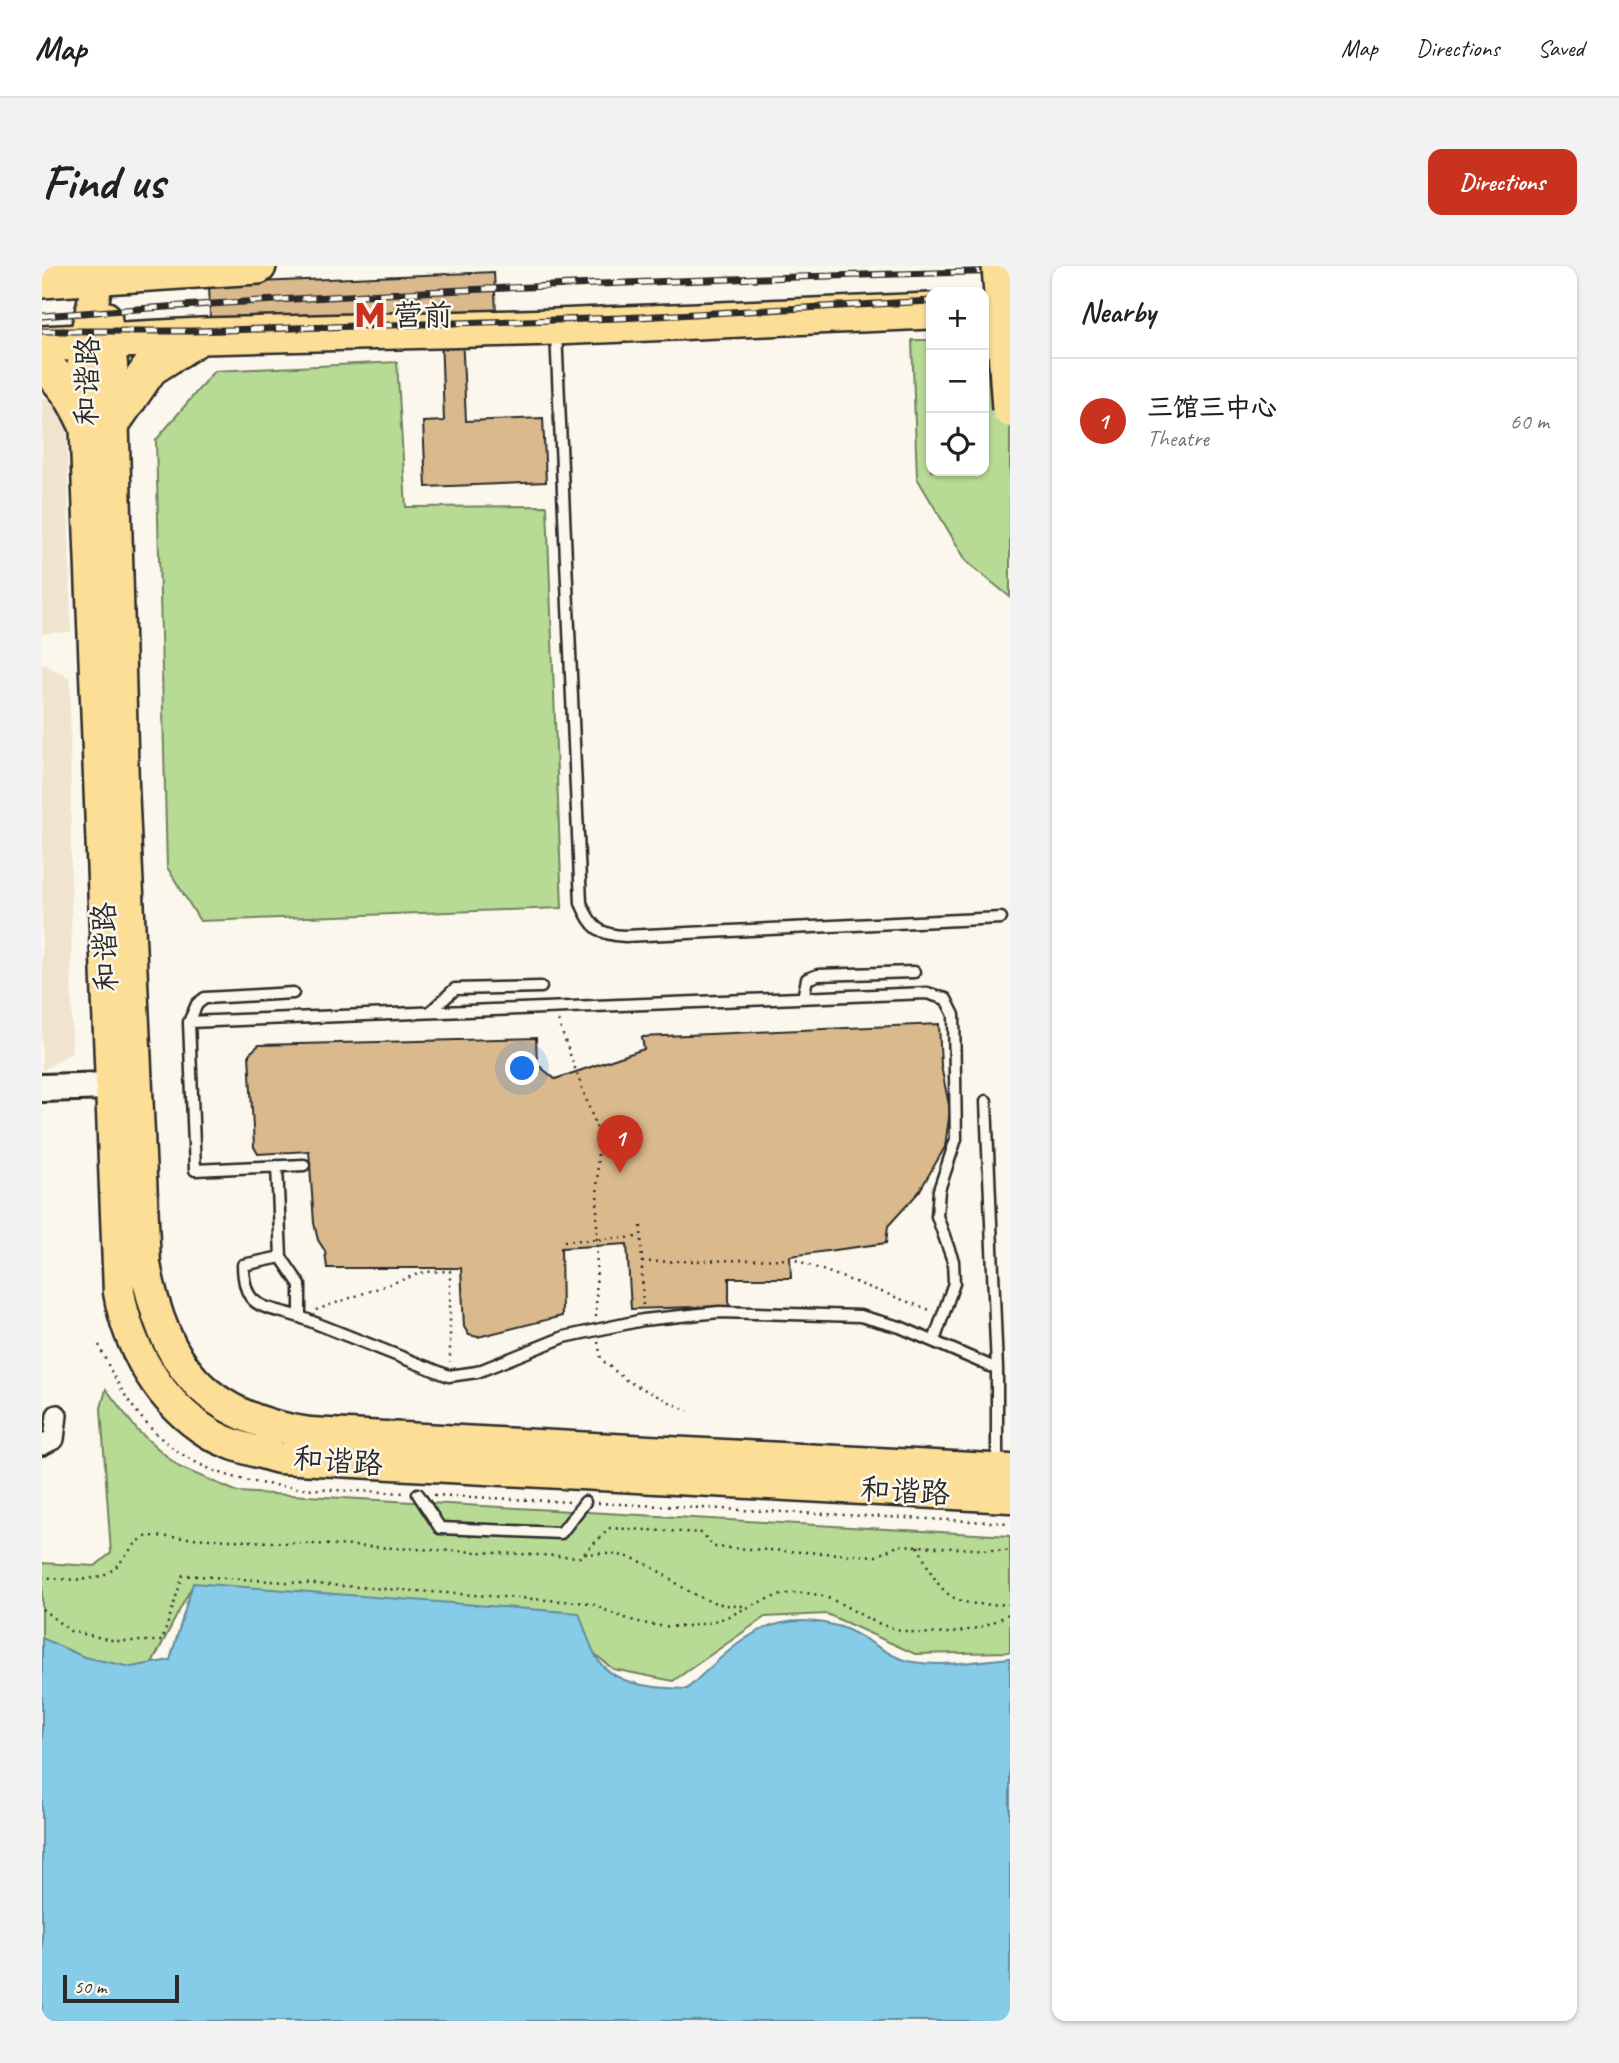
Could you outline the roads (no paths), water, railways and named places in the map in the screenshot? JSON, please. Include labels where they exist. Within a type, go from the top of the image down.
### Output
[{"type":"highway","points":[[42,280],[99,270],[258,266]]},
{"type":"highway","points":[[1000,266],[1010,410]]},
{"type":"highway","points":[[989,309],[1010,307]]},
{"type":"highway","points":[[42,344],[201,336],[555,327],[926,311]]},
{"type":"highway","points":[[42,365],[61,380],[99,423],[150,368],[201,336]]},
{"type":"main road","name":"和谐路","points":[[99,270],[97,341],[110,1086],[119,1292],[122,1314],[132,1340],[154,1378],[182,1412],[209,1433],[279,1458],[1010,1497]]},
{"type":"main road","name":"和谐路","points":[[99,423],[123,785],[145,1264],[166,1340],[193,1381],[215,1399],[238,1411],[291,1430],[310,1433],[1003,1470]]},
{"type":"street","points":[[42,1088],[110,1086]]},
{"type":"street","points":[[42,1445],[54,1439],[57,1415]]},
{"type":"lane","points":[[555,327],[581,903],[588,920],[602,934],[625,936],[1001,918]]},
{"type":"lane","points":[[803,998],[807,979],[818,975],[914,972]]},
{"type":"lane","points":[[430,1012],[455,989],[541,987]]},
{"type":"lane","points":[[293,993],[205,998],[197,1004],[189,1022],[195,1170],[304,1165]]},
{"type":"lane","points":[[189,1022],[927,993],[946,999],[954,1015],[956,1139],[939,1190],[937,1216],[953,1261],[954,1283],[934,1341]]},
{"type":"lane","points":[[986,1101],[1003,1470]]},
{"type":"lane","points":[[277,1166],[281,1256],[300,1285],[300,1317]]},
{"type":"lane","points":[[281,1256],[243,1265],[243,1284],[247,1297],[258,1304],[300,1317],[449,1376],[477,1372],[564,1337],[643,1320],[719,1312],[860,1316],[934,1341],[997,1369]]},
{"type":"lane","points":[[418,1494],[440,1528],[561,1533],[585,1502]]},
{"type":"water","points":[[193,1583],[579,1613],[592,1649],[612,1674],[643,1685],[665,1688],[687,1689],[738,1644],[755,1633],[773,1625],[793,1621],[841,1627],[895,1656],[913,1662],[949,1664],[1010,1658],[1010,2021],[42,2021],[42,1638],[84,1657],[131,1667],[170,1660]]},
{"type":"railway","points":[[42,316],[526,287],[1010,271]]},
{"type":"railway","points":[[989,298],[1010,297]]},
{"type":"railway","points":[[42,331],[194,331],[620,318],[926,301]]},
{"type":"place","name":"营前","points":[[370,315]]},
{"type":"place","name":"三馆三中心","points":[[620,1173]]}]
